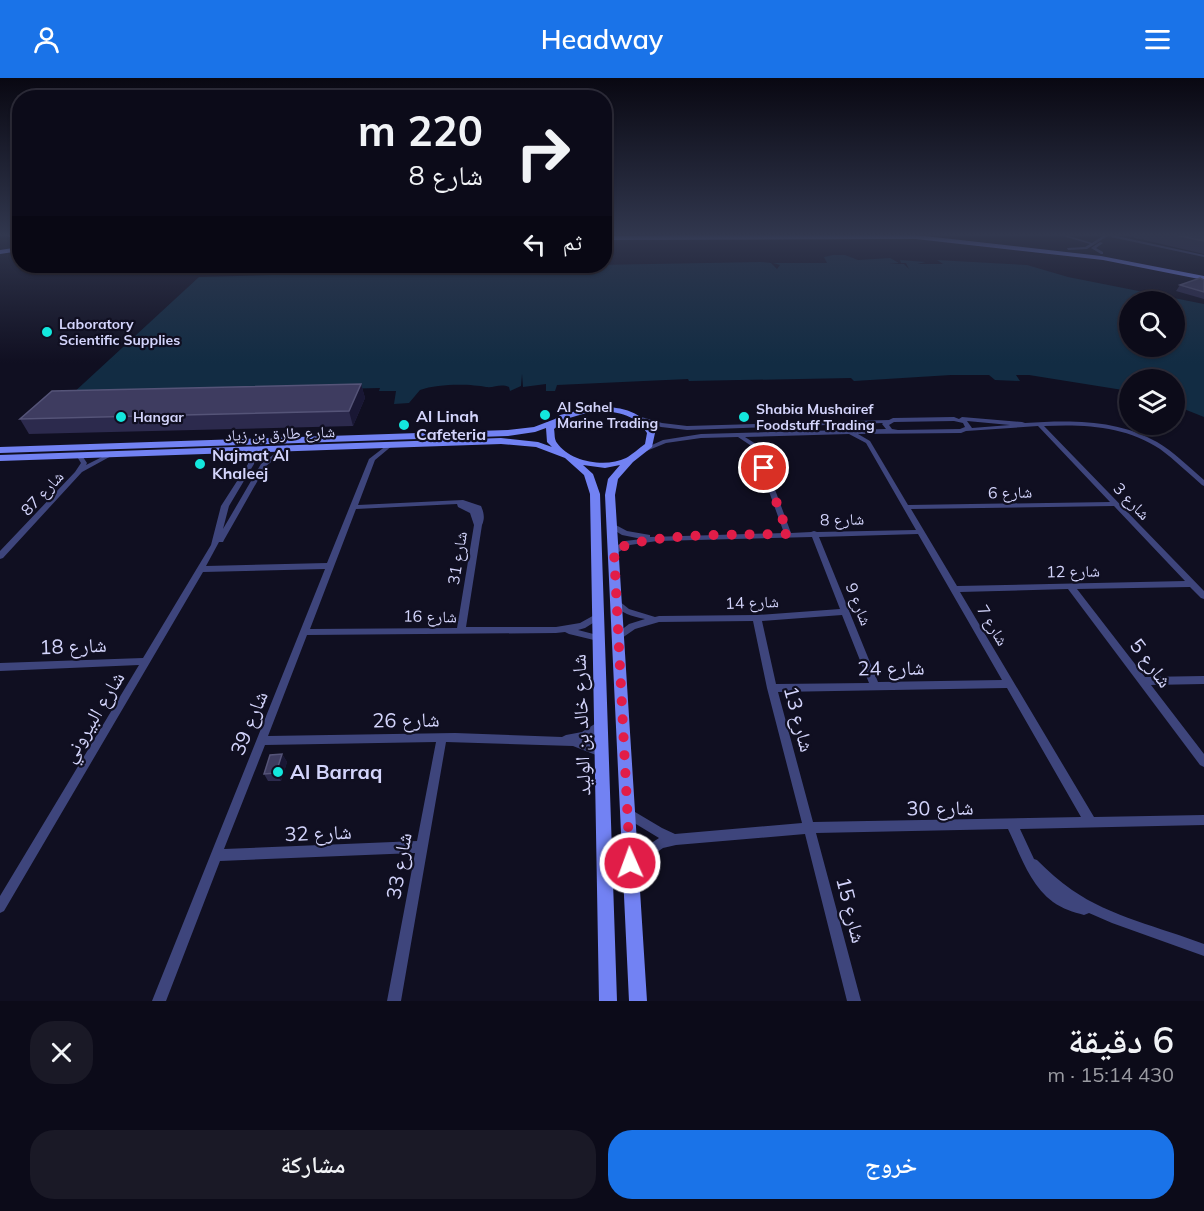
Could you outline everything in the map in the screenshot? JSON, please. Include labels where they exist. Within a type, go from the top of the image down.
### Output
[{"type":"main road","name":"شارع طارق بن زياد","points":[[0,450],[508,433],[535,429],[558,421],[569,414],[592,409],[617,410],[638,418]]},
{"type":"main road","points":[[638,418],[651,433],[649,445],[617,472],[610,487],[630,814],[630,863],[638,1001]]},
{"type":"main road","points":[[558,421],[551,428],[549,437],[551,445],[564,456]]},
{"type":"main road","name":"شارع طارق بن زياد","points":[[0,460],[11,457],[248,448],[514,441],[538,445],[564,456],[604,464],[630,459]]},
{"type":"main road","points":[[11,457],[20,449]]},
{"type":"main road","name":"شارع خالد بن الوليد","points":[[564,456],[583,468],[594,487],[608,1001]]},
{"type":"main road","points":[[597,586],[605,584],[615,586]]},
{"type":"street","points":[[638,418],[687,428],[958,419],[998,420],[1038,425]]},
{"type":"street","points":[[958,419],[968,424],[968,430]]},
{"type":"street","points":[[888,421],[885,426],[894,431]]},
{"type":"street","name":"شارع 3","points":[[1038,425],[1204,596]]},
{"type":"street","points":[[644,450],[676,439],[735,435],[1097,425],[1135,434],[1157,445],[1204,484]]},
{"type":"street","points":[[848,431],[868,442],[872,431]]},
{"type":"street","points":[[767,434],[758,439],[756,446],[788,534]]},
{"type":"street","points":[[735,435],[756,446]]},
{"type":"street","name":"شارع 7","points":[[868,442],[1091,823]]},
{"type":"street","points":[[372,459],[391,444]]},
{"type":"street","points":[[361,445],[371,452],[372,459]]},
{"type":"street","name":"شارع البيروني","points":[[0,907],[263,465],[287,447]]},
{"type":"street","name":"شارع البيروني","points":[[215,546],[225,506],[251,464],[252,459],[248,448]]},
{"type":"street","name":"شارع 87","points":[[0,556],[78,473],[93,462],[112,454]]},
{"type":"street","name":"شارع 87","points":[[78,473],[84,463],[79,455]]},
{"type":"street","name":"شارع 39","points":[[159,1001],[372,459]]},
{"type":"street","name":"شارع 31","points":[[353,507],[448,504],[470,509],[476,516],[478,525],[461,632]]},
{"type":"street","name":"شارع 6","points":[[905,507],[1115,504]]},
{"type":"street","name":"شارع 8","points":[[612,525],[625,533],[657,539]]},
{"type":"street","name":"شارع 8","points":[[614,551],[628,543],[657,539],[814,533],[920,532]]},
{"type":"street","name":"شارع 9","points":[[814,533],[875,687]]},
{"type":"street","points":[[202,569],[330,566]]},
{"type":"street","name":"شارع 12","points":[[954,589],[1193,584]]},
{"type":"street","name":"شارع 5","points":[[1070,586],[1204,762]]},
{"type":"street","name":"شارع 14","points":[[616,603],[626,611],[659,619]]},
{"type":"street","name":"شارع 14","points":[[620,636],[632,626],[659,619],[756,618],[845,612]]},
{"type":"street","name":"شارع 16","points":[[556,630],[582,626],[598,616]]},
{"type":"street","name":"شارع 13","points":[[756,618],[809,828]]},
{"type":"street","name":"شارع 16","points":[[304,632],[556,630],[584,633],[598,638]]},
{"type":"street","name":"شارع 18","points":[[0,667],[147,661]]},
{"type":"street","points":[[1142,681],[1204,680]]},
{"type":"street","name":"شارع 24","points":[[772,688],[1010,684]]},
{"type":"street","name":"شارع 26","points":[[552,741],[584,736],[602,723]]},
{"type":"street","name":"شارع 26","points":[[261,741],[442,738],[552,741],[584,745],[602,752]]},
{"type":"street","name":"شارع 33","points":[[394,1001],[442,738]]},
{"type":"street","points":[[630,814],[658,832],[676,839]]},
{"type":"street","name":"شارع 30","points":[[630,863],[660,843],[676,839],[809,828],[1204,820]]},
{"type":"street","points":[[1011,824],[1043,886],[1053,897],[1065,904],[1097,911],[1204,950]]},
{"type":"street","name":"شارع 15","points":[[809,828],[854,1001]]},
{"type":"street","name":"شارع 32","points":[[216,855],[422,847]]},
{"type":"water","points":[[199,277],[1068,277],[1139,291],[1119,291],[1119,357],[1185,357],[1185,300],[1204,304],[1204,417],[1185,409],[1185,369],[1119,369],[1119,389],[1029,375],[1016,375],[1020,381],[995,380],[989,375],[951,375],[854,381],[851,378],[689,381],[688,379],[557,385],[555,391],[546,391],[546,384],[523,387],[522,374],[521,386],[510,391],[509,387],[503,385],[436,386],[420,390],[409,403],[394,404],[396,391],[379,391],[380,388],[71,395]]},
{"type":"building","points":[[1200,278],[1204,280],[1204,292],[1180,285]]},
{"type":"building","points":[[361,384],[349,411],[20,419],[52,391]]},
{"type":"building","points":[[282,754],[276,773],[264,774],[270,755]]},
{"type":"place","name":"Laboratory Scientific Supplies","points":[[47,332]]},
{"type":"place","name":"Al Sahel Marine Trading","points":[[545,415]]},
{"type":"place","name":"Hangar","points":[[121,417]]},
{"type":"place","name":"Shabia Mushairef Foodstuff Trading","points":[[744,417]]},
{"type":"place","name":"Al Linah Cafeteria","points":[[404,425]]},
{"type":"place","name":"Najmat Al Khaleej","points":[[200,464]]},
{"type":"place","name":"Al Barraq","points":[[278,772]]},
{"type":"route","points":[[630,863],[630,814],[614,551],[628,543],[657,539],[788,534],[764,468]]}]
